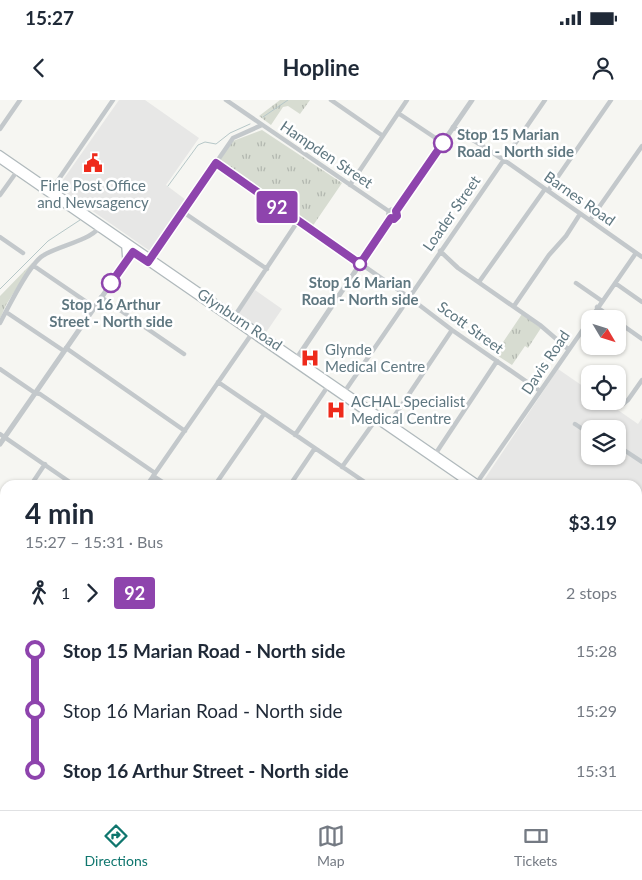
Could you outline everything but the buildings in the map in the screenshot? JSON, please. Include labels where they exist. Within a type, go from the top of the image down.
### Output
[{"type":"main road","name":"Glynburn Road","points":[[0,154],[18,169],[134,249],[220,312],[234,318]]},
{"type":"main road","name":"Glynburn Road","points":[[0,160],[18,169]]},
{"type":"main road","name":"Glynburn Road","points":[[50,191],[125,247],[134,249]]},
{"type":"main road","points":[[125,247],[126,262]]},
{"type":"main road","name":"Glynburn Road","points":[[149,260],[212,300],[234,318],[295,360],[345,391],[377,417]]},
{"type":"main road","points":[[212,300],[220,308],[220,312]]},
{"type":"main road","name":"Glynburn Road","points":[[295,360],[328,386],[389,424],[464,480]]},
{"type":"street","points":[[0,129],[20,100]]},
{"type":"street","points":[[50,191],[113,100]]},
{"type":"street","name":"Hampden Street","points":[[226,100],[390,212]]},
{"type":"street","points":[[331,100],[383,136]]},
{"type":"street","points":[[350,185],[407,100]]},
{"type":"street","points":[[295,360],[391,218],[396,218],[398,214],[396,211],[472,100]]},
{"type":"street","name":"Loader Street","points":[[345,391],[545,100]]},
{"type":"street","points":[[479,282],[611,100]]},
{"type":"street","points":[[398,113],[443,143]]},
{"type":"street","points":[[149,260],[233,138],[262,125]]},
{"type":"street","name":"Barnes Road","points":[[453,128],[504,160],[640,254]]},
{"type":"street","points":[[590,220],[642,146]]},
{"type":"street","name":"Scott Street","points":[[216,163],[540,391]]},
{"type":"street","points":[[0,196],[18,169]]},
{"type":"street","points":[[391,218],[390,212],[396,211]]},
{"type":"street","points":[[183,212],[267,269]]},
{"type":"street","points":[[514,306],[580,214]]},
{"type":"street","points":[[234,318],[298,221]]},
{"type":"street","points":[[0,323],[34,266],[43,255],[91,234],[99,228]]},
{"type":"street","points":[[0,237],[23,253]]},
{"type":"street","points":[[0,444],[2,435],[35,393],[134,249]]},
{"type":"street","points":[[440,251],[458,268],[540,325],[568,349]]},
{"type":"street","name":"Davis Road","points":[[479,480],[614,283],[640,254]]},
{"type":"street","points":[[34,266],[94,307]]},
{"type":"street","points":[[576,283],[602,301]]},
{"type":"street","points":[[614,283],[642,302]]},
{"type":"street","points":[[101,297],[184,354]]},
{"type":"street","points":[[6,312],[184,431]]},
{"type":"street","points":[[626,328],[642,339]]},
{"type":"street","points":[[389,424],[452,330]]},
{"type":"street","points":[[150,480],[253,331]]},
{"type":"street","points":[[434,456],[497,361]]},
{"type":"street","points":[[0,369],[35,393],[40,394],[161,480]]},
{"type":"street","points":[[626,402],[642,380]]},
{"type":"street","points":[[218,382],[361,480]]},
{"type":"street","points":[[295,435],[328,386]]},
{"type":"street","points":[[218,480],[264,414]]},
{"type":"street","points":[[342,467],[377,417]]},
{"type":"street","points":[[575,424],[581,428]]},
{"type":"street","points":[[2,435],[67,480]]},
{"type":"street","points":[[294,480],[316,448]]},
{"type":"street","points":[[626,451],[642,462]]},
{"type":"street","points":[[34,480],[45,464]]},
{"type":"shaded area","points":[[119,100],[145,100],[199,138],[166,185],[186,200],[150,251],[58,187]]},
{"type":"shaded area","points":[[255,290],[282,309],[265,334],[237,315]]},
{"type":"shaded area","points":[[558,369],[581,385],[581,410],[618,410],[638,424],[642,418],[642,480],[484,480]]},
{"type":"green space","points":[[280,100],[310,100],[300,114],[288,106],[283,107],[271,125],[259,116]]},
{"type":"green space","points":[[262,130],[342,183],[312,227],[218,163],[233,141]]},
{"type":"green space","points":[[33,262],[6,305],[0,319],[0,296]]},
{"type":"green space","points":[[522,314],[541,328],[528,348],[525,346],[512,365],[495,354]]},
{"type":"waterway","points":[[263,117],[288,100]]},
{"type":"waterway","points":[[168,186],[198,145],[205,142],[216,144],[230,133],[250,124]]},
{"type":"waterway","points":[[0,289],[48,241],[80,220]]},
{"type":"bus line","name":"92","points":[[111,283],[133,252],[148,262],[216,163],[360,264],[391,218],[396,218],[398,214],[396,211],[443,143]]},
{"type":"place","name":"Stop 15 Marian Road - North side","points":[[443,143]]},
{"type":"place","name":"Firle Post Office and Newsagency","points":[[93,163]]},
{"type":"place","name":"Stop 16 Marian Road - North side","points":[[360,264]]},
{"type":"place","name":"Stop 16 Arthur Street - North side","points":[[111,283]]},
{"type":"place","name":"Glynde Medical Centre","points":[[310,358]]},
{"type":"place","name":"ACHAL Specialist Medical Centre","points":[[336,410]]}]
